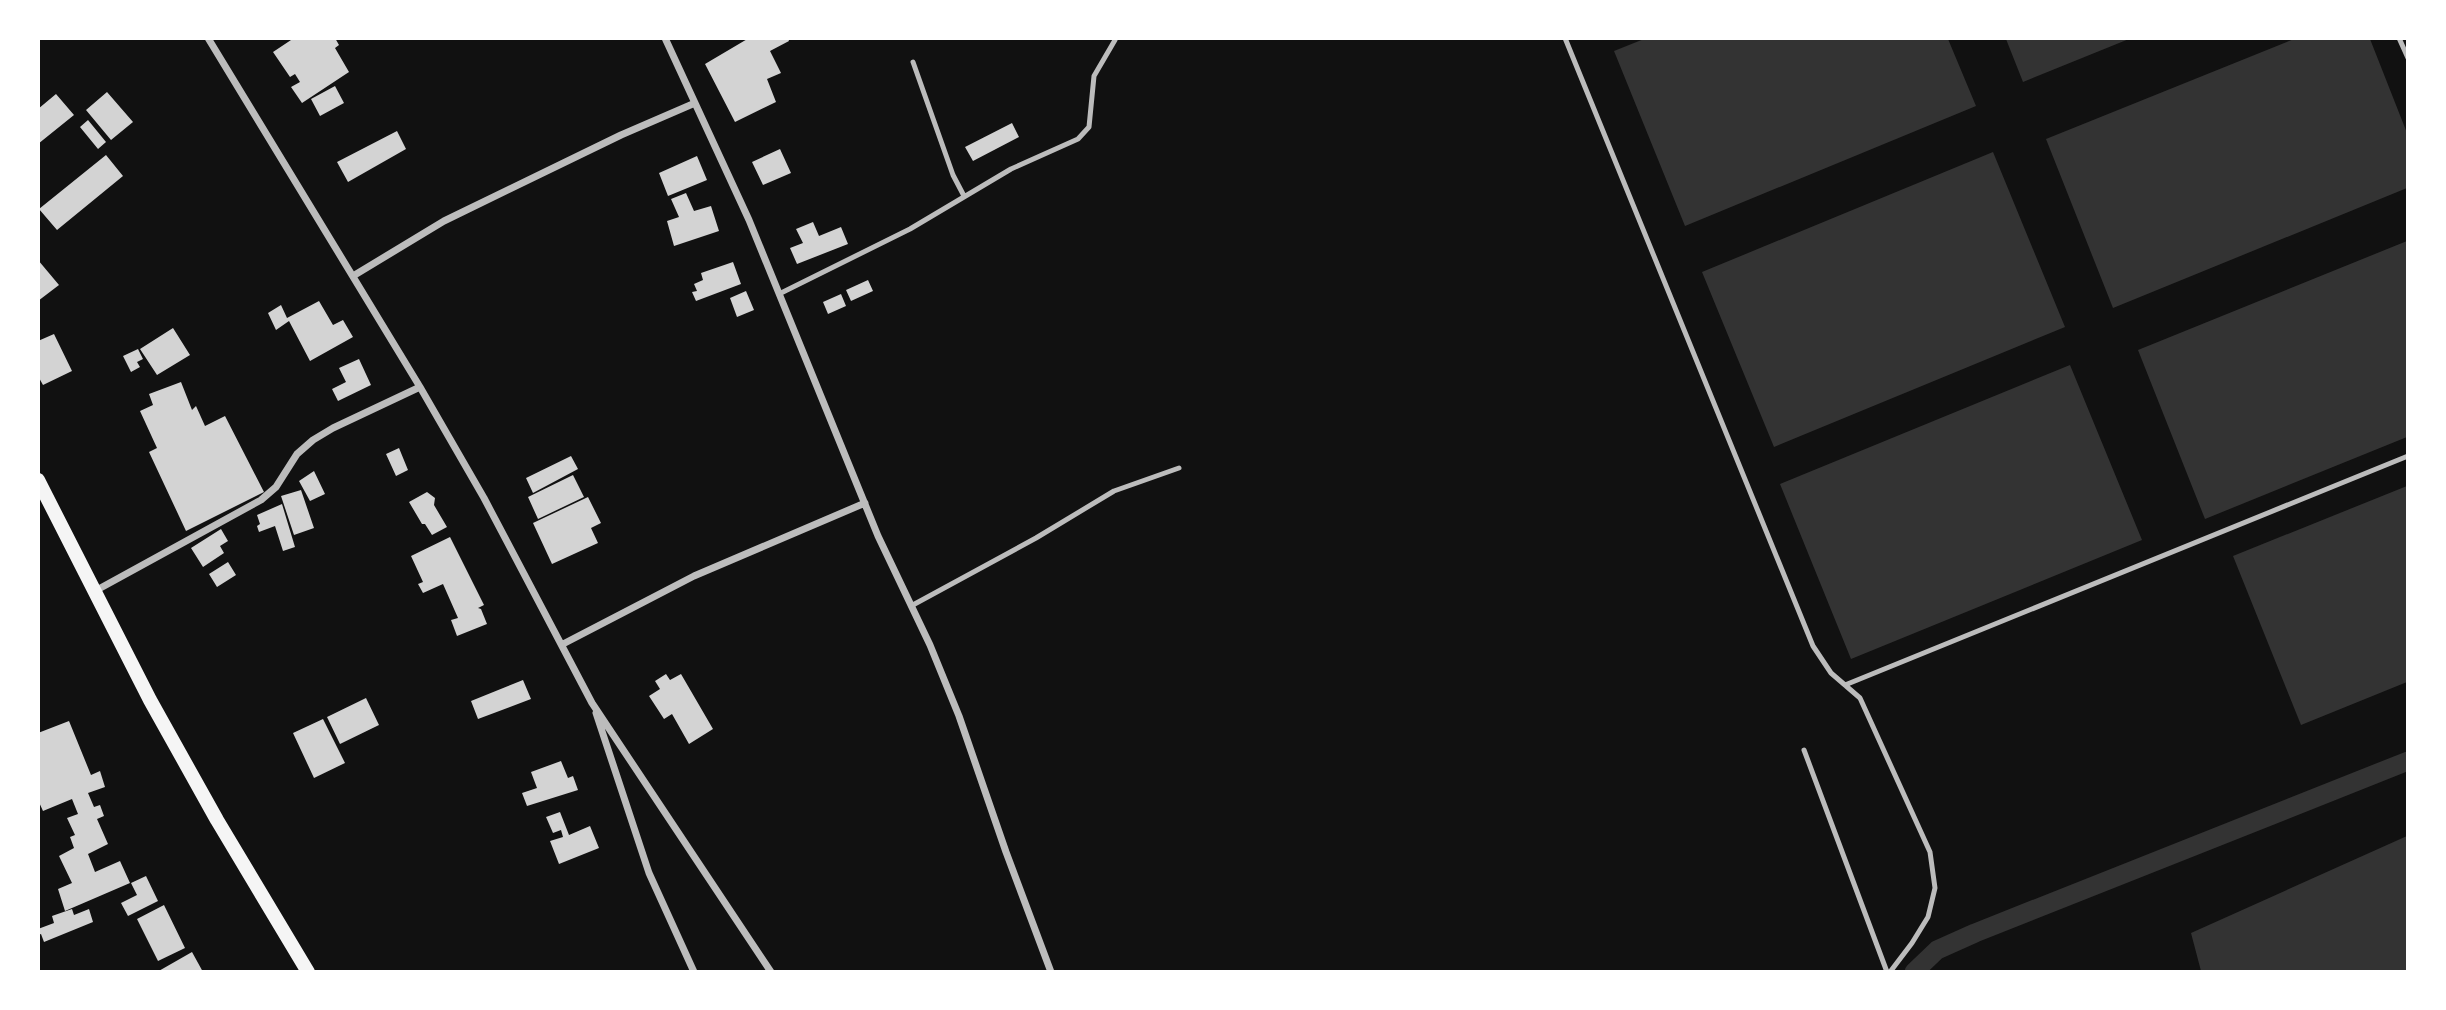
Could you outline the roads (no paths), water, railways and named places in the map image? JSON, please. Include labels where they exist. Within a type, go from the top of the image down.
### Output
[{"type":"main road","points":[[38,480],[170,736],[308,971]]},
{"type":"street","points":[[208,38],[420,387],[563,644],[592,703],[771,971]]},
{"type":"street","points":[[665,38],[749,220],[864,503],[959,716],[1051,971]]},
{"type":"street","points":[[353,276],[444,221],[621,135],[695,103]]},
{"type":"street","points":[[94,591],[261,500],[276,487],[297,454],[313,440],[420,387]]},
{"type":"street","points":[[563,644],[694,576],[864,503]]},
{"type":"street","points":[[592,703],[649,873],[694,971]]},
{"type":"lane","points":[[1565,38],[1813,646],[1831,673],[1860,698],[1930,852],[1935,888],[1928,917],[1912,943],[1889,971],[1804,750]]},
{"type":"lane","points":[[2399,38],[2407,58]]},
{"type":"lane","points":[[779,294],[910,229],[1011,169],[1078,139],[1089,127],[1094,76],[1115,40]]},
{"type":"lane","points":[[913,62],[953,175],[964,196]]},
{"type":"lane","points":[[1845,685],[2407,456]]},
{"type":"lane","points":[[911,606],[1036,538],[1114,491],[1179,468]]},
{"type":"waterway","points":[[1914,972],[1937,950],[1975,933],[2408,761]]}]
